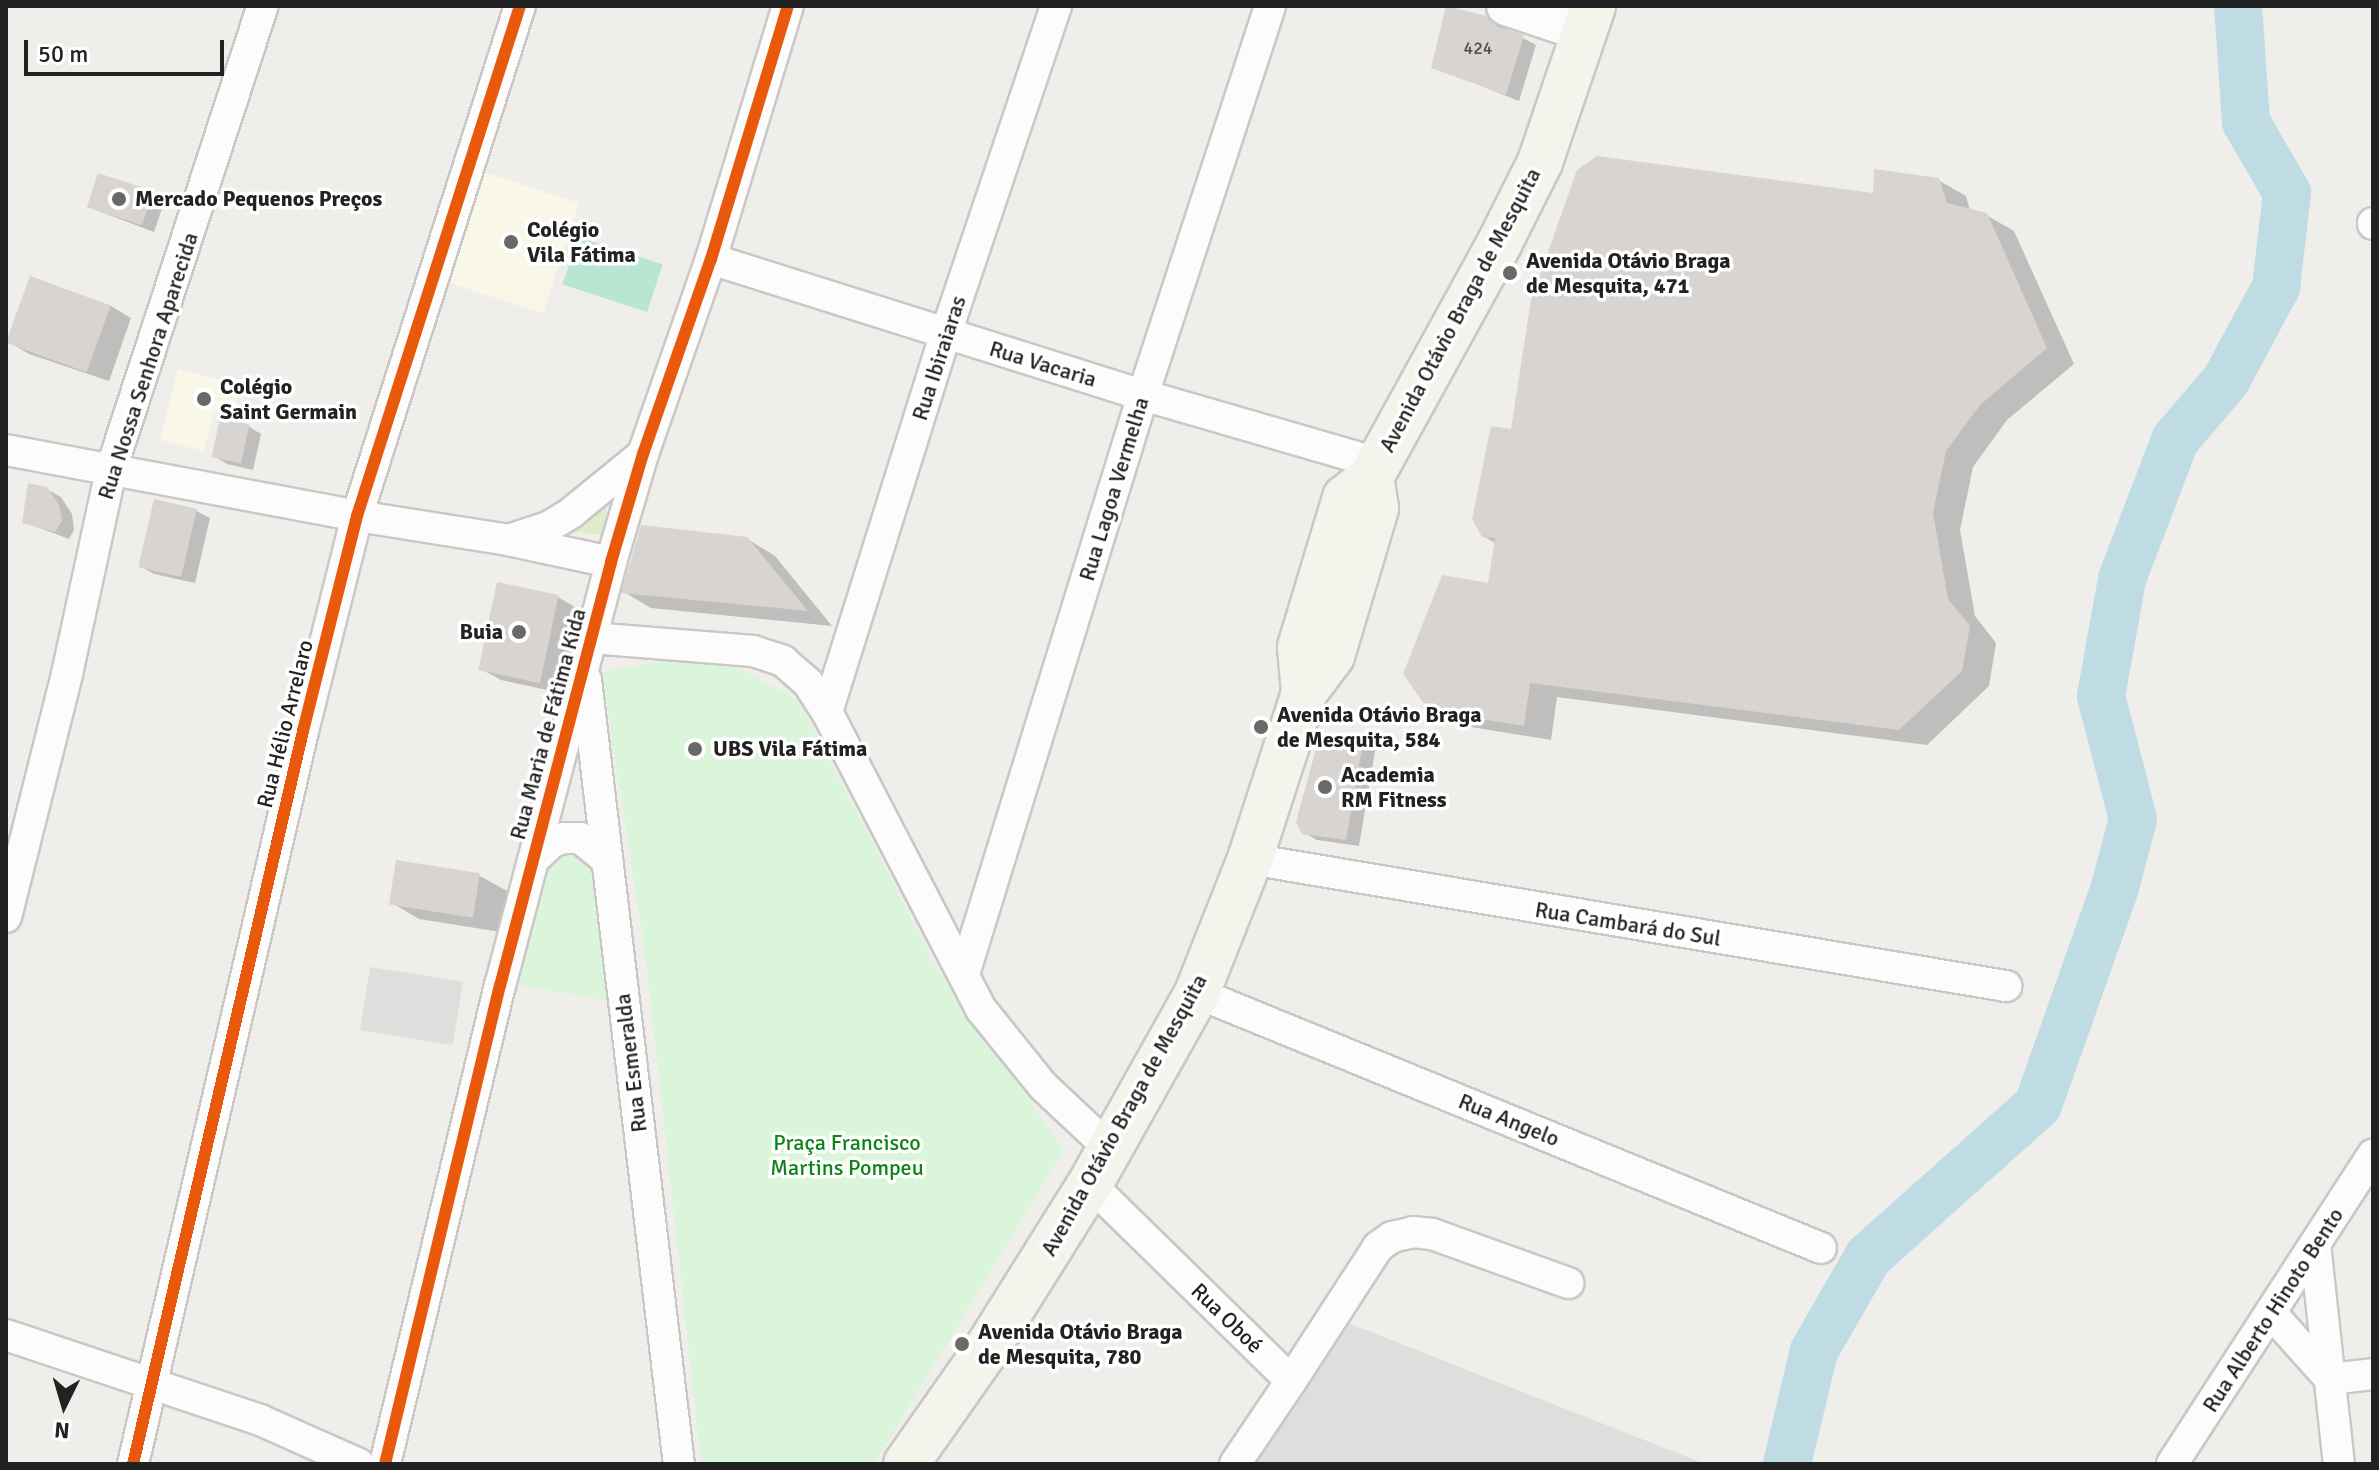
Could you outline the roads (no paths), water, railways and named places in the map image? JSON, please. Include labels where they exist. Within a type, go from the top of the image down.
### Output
[{"type":"main road","name":"Avenida Otávio Braga de Mesquita","points":[[906,1464],[984,1353],[1100,1166],[1197,993],[1250,859],[1304,693],[1300,647],[1334,525],[1346,496],[1374,470],[1499,244],[1540,162],[1589,19]]},
{"type":"street","name":"Rua Nossa Senhora Aparecida","points":[[6,917],[67,674],[111,470],[263,6]]},
{"type":"street","name":"Rua Hélio Arrelaro","points":[[133,1464],[303,731],[357,516],[520,6]]},
{"type":"street","name":"Rua Maria de Fátima Kida","points":[[385,1464],[533,860],[611,562],[643,454],[711,259],[788,6]]},
{"type":"street","name":"Rua Ibiraiaras","points":[[827,712],[946,333],[1056,6]]},
{"type":"street","name":"Rua Lagoa Vermelha","points":[[964,974],[1143,395],[1270,6]]},
{"type":"street","points":[[1506,6],[1589,19]]},
{"type":"street","name":"Rua Vacaria","points":[[711,259],[1374,470]]},
{"type":"street","points":[[6,450],[357,516],[508,540],[611,562]]},
{"type":"street","points":[[508,540],[548,527],[571,513],[643,454]]},
{"type":"street","name":"Rua Oboé","points":[[587,650],[753,651],[783,661],[808,683],[827,712],[981,1009],[1043,1086],[1100,1166],[1291,1381]]},
{"type":"street","name":"Rua Esmeralda","points":[[587,650],[607,860],[679,1464]]},
{"type":"street","points":[[533,860],[552,842],[580,838],[607,860]]},
{"type":"street","name":"Rua Cambará do Sul","points":[[1250,859],[2006,986]]},
{"type":"street","name":"Rua Angelo","points":[[1197,993],[1821,1248]]},
{"type":"street","name":"Rua Alberto Hinoto Bento","points":[[2172,1464],[2373,1155]]},
{"type":"street","points":[[1235,1464],[1378,1247],[1392,1237],[1413,1232],[1432,1234],[1568,1283]]},
{"type":"street","points":[[2315,1244],[2339,1464]]},
{"type":"street","points":[[2271,1313],[2330,1379]]},
{"type":"street","points":[[6,1335],[260,1420],[359,1464]]},
{"type":"street","points":[[2330,1379],[2373,1374]]},
{"type":"waterway","points":[[1787,1464],[1814,1351],[1868,1257],[2038,1105],[2115,887],[2133,819],[2101,696],[2122,579],[2175,440],[2226,380],[2276,287],[2287,193],[2246,122],[2238,6]]},
{"type":"place","name":"Mercado Pequenos Preços","points":[[119,199]]},
{"type":"place","name":"Colégio Vila Fátima","points":[[511,242]]},
{"type":"place","name":"Avenida Otávio Braga de Mesquita, 471","points":[[1510,273]]},
{"type":"place","name":"Colégio Saint Germain","points":[[204,399]]},
{"type":"place","name":"Buia","points":[[519,632]]},
{"type":"place","name":"Avenida Otávio Braga de Mesquita, 584","points":[[1261,727]]},
{"type":"place","name":"UBS Vila Fátima","points":[[695,749]]},
{"type":"place","name":"Academia RM Fitness","points":[[1325,787]]},
{"type":"place","name":"Avenida Otávio Braga de Mesquita, 780","points":[[962,1344]]},
{"type":"park label","name":"Praça Francisco Martins Pompeu","points":[[847,1154]]}]
